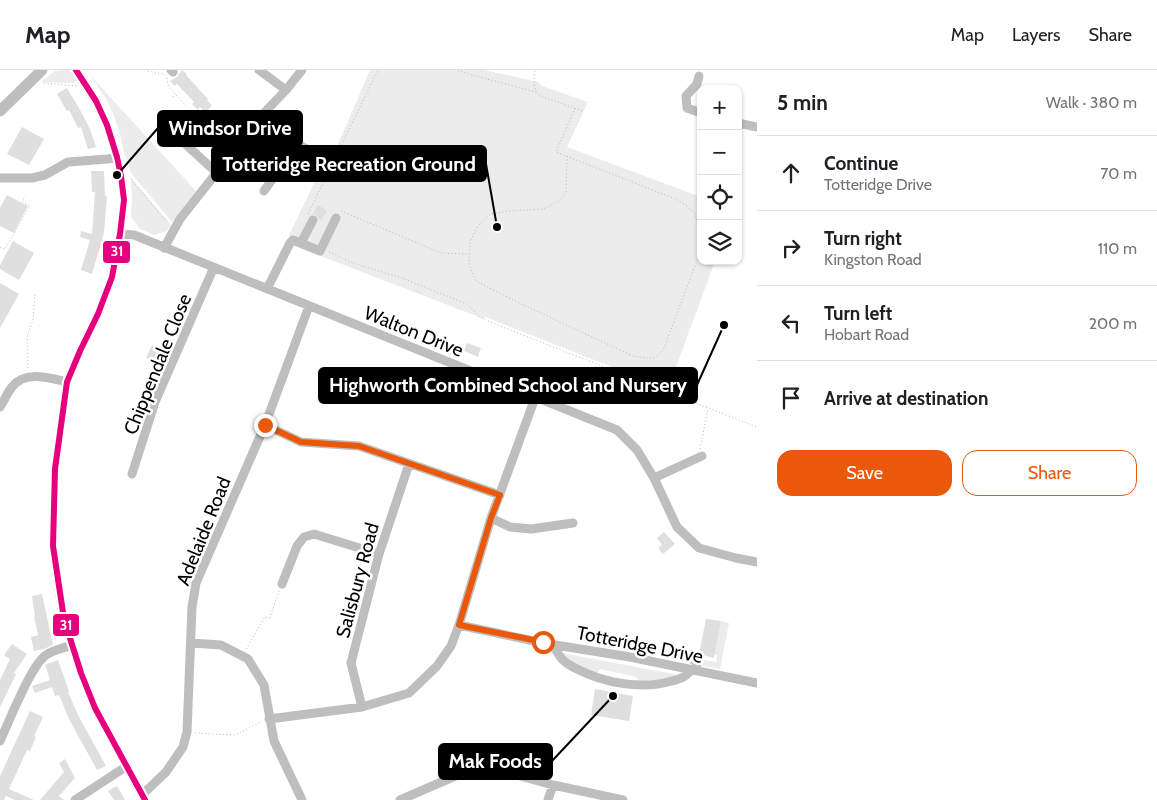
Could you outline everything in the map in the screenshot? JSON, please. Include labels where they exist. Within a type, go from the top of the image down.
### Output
[{"type":"main road","points":[[0,112],[42,70]]},
{"type":"street","points":[[76,70],[88,87],[108,125],[117,157],[124,200],[112,277],[98,314],[67,382],[55,470],[53,546],[64,619],[81,673],[95,708],[144,797]]},
{"type":"street","points":[[259,70],[286,90]]},
{"type":"street","points":[[164,248],[180,219],[262,115],[302,70]]},
{"type":"street","points":[[697,112],[687,108],[686,96],[698,84],[699,76]]},
{"type":"street","points":[[262,115],[308,150]]},
{"type":"street","points":[[742,123],[757,126]]},
{"type":"street","points":[[181,140],[216,173]]},
{"type":"street","points":[[264,191],[298,144]]},
{"type":"street","points":[[0,178],[32,178],[45,175],[68,162],[117,157]]},
{"type":"street","points":[[267,289],[290,243],[293,240],[320,251],[336,218]]},
{"type":"street","points":[[301,243],[313,220]]},
{"type":"street","name":"Walton Drive","points":[[120,234],[134,235],[617,430],[637,450],[654,478],[677,527],[699,548],[757,562]]},
{"type":"street","name":"Chippendale Close","points":[[132,474],[155,402],[214,267]]},
{"type":"street","name":"Adelaide Road","points":[[144,797],[166,772],[183,747],[187,732],[192,608],[196,583],[265,425],[309,306]]},
{"type":"street","points":[[0,407],[12,387],[20,379],[43,377],[67,382]]},
{"type":"street","points":[[269,718],[362,707],[409,693],[437,666],[451,646],[459,625],[491,518],[535,398]]},
{"type":"street","points":[[265,425],[301,442],[359,446],[500,495]]},
{"type":"street","points":[[654,478],[700,456]]},
{"type":"street","name":"Salisbury Road","points":[[362,707],[351,663],[379,554],[409,464]]},
{"type":"street","points":[[491,518],[510,527],[531,530],[573,523]]},
{"type":"street","points":[[282,584],[297,546],[304,538],[314,534],[379,554]]},
{"type":"street","name":"Totteridge Drive","points":[[459,625],[630,657],[757,684]]},
{"type":"street","points":[[191,643],[221,645],[248,659],[264,685],[274,741],[302,800]]},
{"type":"street","points":[[553,644],[564,661],[575,668],[599,679],[621,683],[651,685],[682,678],[693,670],[697,660],[691,659]]},
{"type":"street","points":[[0,741],[30,675],[42,658],[47,654],[72,645]]},
{"type":"street","points":[[75,800],[127,766]]},
{"type":"street","points":[[400,800],[474,768],[492,768],[553,785],[623,800]]},
{"type":"street","points":[[548,800],[553,785]]},
{"type":"path","points":[[313,220],[308,214],[378,70]]},
{"type":"path","points":[[458,70],[536,92],[541,96],[582,111]]},
{"type":"path","points":[[535,70],[534,82],[536,92]]},
{"type":"path","points":[[148,71],[169,75],[167,78],[168,86],[190,110]]},
{"type":"path","points":[[30,82],[88,87]]},
{"type":"path","points":[[172,98],[175,94]]},
{"type":"path","points":[[575,108],[556,152],[678,200],[694,212],[697,220]]},
{"type":"path","points":[[566,156],[566,192],[559,201],[543,209],[490,214],[478,226],[470,242],[469,254],[469,265],[476,281],[633,356],[650,359],[660,355],[664,348],[697,261]]},
{"type":"path","points":[[121,176],[128,175],[174,230]]},
{"type":"path","points":[[0,247],[6,249],[30,206],[22,201],[25,196]]},
{"type":"path","points":[[336,218],[339,210],[441,254],[469,254]]},
{"type":"path","points":[[320,251],[332,253],[356,264],[402,278],[468,304],[481,318],[757,427]]},
{"type":"path","points":[[28,377],[27,337],[33,320],[35,293]]},
{"type":"path","points":[[700,456],[708,408]]},
{"type":"path","points":[[242,656],[265,617],[270,618],[282,584]]},
{"type":"path","points":[[187,732],[235,735],[269,718]]},
{"type":"shaded area","points":[[69,70],[78,80],[74,83],[41,82],[55,71]]},
{"type":"shaded area","points":[[370,70],[484,70],[538,82],[542,86],[588,102],[567,147],[697,196],[697,265],[714,265],[668,389],[485,317],[484,319],[287,243],[318,175],[328,165]]},
{"type":"shaded area","points":[[90,75],[196,191],[172,222],[131,173],[113,113]]},
{"type":"shaded area","points":[[131,178],[171,225],[167,231],[154,235],[140,229],[131,216]]},
{"type":"shaded area","points":[[721,621],[729,623],[720,669],[702,666],[704,660],[716,662],[717,655],[714,655]]},
{"type":"shaded area","points":[[562,653],[679,675],[676,680],[639,681],[636,677],[600,669],[597,673],[593,673],[562,659]]},
{"type":"building","points":[[182,70],[212,106],[205,112],[200,107],[198,110],[192,104],[194,102],[177,84],[175,86],[170,81],[177,77]]},
{"type":"building","points":[[67,88],[90,129],[96,147],[88,149],[81,127],[78,128],[69,110],[67,111],[57,94]]},
{"type":"building","points":[[22,127],[44,139],[29,165],[7,154]]},
{"type":"building","points":[[91,171],[104,171],[105,196],[107,196],[104,233],[92,274],[81,270],[90,240],[80,237],[81,231],[92,234],[95,192],[92,192]]},
{"type":"building","points":[[7,195],[28,206],[14,233],[0,226],[0,208]]},
{"type":"building","points":[[318,205],[327,211],[321,221],[313,214]]},
{"type":"building","points":[[13,241],[34,253],[19,280],[0,269],[0,265]]},
{"type":"building","points":[[0,283],[19,294],[0,328]]},
{"type":"building","points":[[467,343],[481,348],[478,357],[464,351]]},
{"type":"building","points":[[152,345],[162,349],[156,363],[146,358]]},
{"type":"building","points":[[664,532],[675,544],[663,554],[658,548],[662,545],[657,538]]},
{"type":"building","points":[[42,594],[53,645],[34,651],[31,637],[38,635],[32,596]]},
{"type":"building","points":[[706,619],[721,621],[714,658],[699,654]]},
{"type":"building","points":[[12,644],[27,654],[14,673],[16,674],[0,707],[0,680],[10,659],[4,655]]},
{"type":"building","points":[[58,660],[68,692],[78,715],[106,766],[97,770],[69,719],[59,695],[55,696],[52,687],[35,693],[32,686],[50,680],[45,665]]},
{"type":"building","points":[[595,689],[633,696],[629,721],[591,715]]},
{"type":"building","points":[[30,711],[43,717],[34,736],[36,737],[30,751],[27,750],[9,789],[34,800],[15,800],[6,796],[4,800],[0,800],[0,776]]},
{"type":"building","points":[[65,759],[75,778],[59,796],[64,800],[40,800],[64,772],[59,763]]},
{"type":"building","points":[[117,786],[125,800],[114,800],[108,791]]},
{"type":"transit line","name":"31","points":[[76,70],[96,101],[107,125],[117,157],[124,200],[112,277],[98,314],[67,382],[55,469],[53,546],[64,619],[81,673],[95,708],[145,800]]},
{"type":"place","name":"Windsor Drive","points":[[117,175]]},
{"type":"place","name":"Totteridge Recreation Ground","points":[[497,227]]},
{"type":"place","name":"Highworth Combined School and Nursery","points":[[724,325]]},
{"type":"place","name":"Mak Foods","points":[[613,696]]},
{"type":"route","points":[[265,425],[301,442],[359,446],[500,495],[491,518],[459,625],[543,642]]}]
